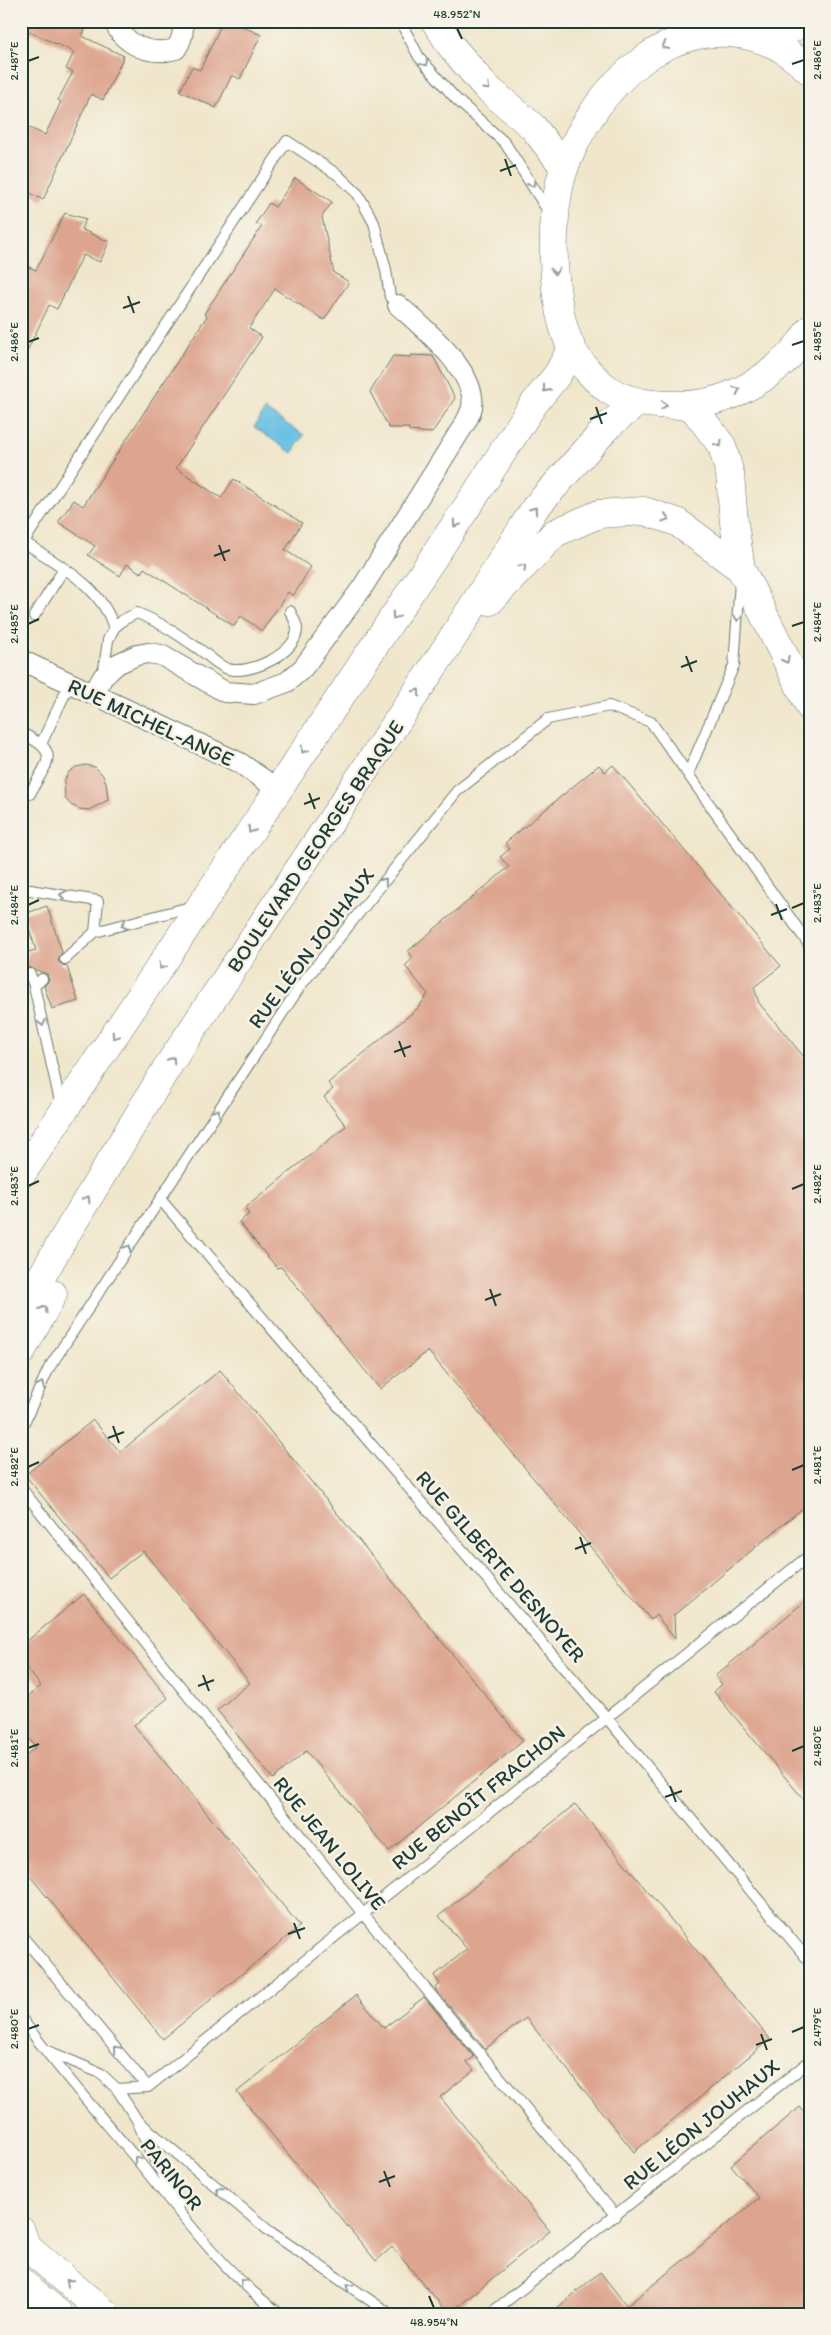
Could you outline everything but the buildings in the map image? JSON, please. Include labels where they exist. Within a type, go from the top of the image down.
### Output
[{"type":"main road","points":[[435,21],[450,46],[484,86],[533,127],[564,167]]},
{"type":"main road","points":[[768,42],[805,21]]},
{"type":"main road","points":[[810,71],[787,52],[768,42],[707,27],[650,53],[613,86],[581,130],[564,167],[554,222],[555,279],[564,323],[572,348],[584,367],[610,390],[638,402],[691,405],[723,397],[763,378],[800,345],[810,329]]},
{"type":"main road","points":[[21,1175],[480,489],[533,405],[557,375],[572,348]]},
{"type":"main road","name":"BOULEVARD GEORGES BRAQUE","points":[[21,1312],[168,1066],[452,639],[534,508],[609,425],[638,402]]},
{"type":"main road","points":[[691,405],[722,446],[730,474],[734,523],[741,569],[810,706]]},
{"type":"main road","points":[[452,639],[555,533],[599,514],[644,511],[677,522],[741,569]]},
{"type":"main road","points":[[21,1352],[55,1291],[62,1241]]},
{"type":"main road","points":[[23,2240],[106,2314]]},
{"type":"main road","points":[[21,2282],[59,2314]]},
{"type":"street","points":[[114,21],[118,31],[132,45],[164,53],[176,49],[181,42],[183,26],[180,21]]},
{"type":"street","points":[[98,685],[117,664],[137,655],[148,653],[161,655],[225,692],[254,694],[287,682],[303,668],[362,588],[462,428],[472,406],[471,393],[454,360],[440,343],[398,306]]},
{"type":"street","name":"RUE MICHEL-ANGE","points":[[21,660],[70,683],[98,685],[240,763],[278,789]]},
{"type":"lane","points":[[400,21],[419,57],[456,99],[505,143],[526,173],[554,222]]},
{"type":"lane","points":[[114,628],[110,614],[84,582],[23,544],[287,141],[338,174],[358,194],[374,223],[386,270],[390,297],[398,306]]},
{"type":"lane","points":[[34,616],[64,569]]},
{"type":"lane","points":[[688,774],[734,665],[741,569]]},
{"type":"lane","points":[[98,685],[108,640],[114,628],[123,620],[137,613],[167,627],[227,669],[239,670],[261,666],[286,649],[296,637],[297,627],[290,611]]},
{"type":"lane","points":[[42,742],[70,683]]},
{"type":"lane","name":"RUE LÉON JOUHAUX","points":[[21,1430],[49,1368],[301,985],[457,790],[548,719],[609,706],[651,722],[810,946]]},
{"type":"lane","points":[[21,733],[42,742],[48,750],[48,758],[30,794],[21,796]]},
{"type":"lane","points":[[21,892],[24,889],[98,901],[95,932]]},
{"type":"lane","points":[[64,959],[95,932],[204,903]]},
{"type":"lane","points":[[30,974],[38,982],[63,1113]]},
{"type":"lane","name":"RUE GILBERTE DESNOYER","points":[[160,1199],[606,1716],[810,1962]]},
{"type":"lane","name":"RUE JEAN LOLIVE","points":[[21,1488],[364,1915],[616,2216]]},
{"type":"lane","name":"RUE BENOÎT FRACHON","points":[[148,2087],[364,1915],[606,1716],[810,1555]]},
{"type":"lane","points":[[21,1935],[148,2087]]},
{"type":"lane","name":"PARINOR","points":[[21,2018],[44,2050],[192,2229],[258,2297],[280,2314]]},
{"type":"lane","points":[[44,2050],[100,2073],[117,2089],[136,2120],[151,2153],[192,2229]]},
{"type":"lane","name":"RUE LÉON JOUHAUX","points":[[490,2314],[616,2216],[810,2060]]},
{"type":"lane","points":[[117,2089],[148,2087]]},
{"type":"lane","points":[[136,2120],[268,2231],[390,2314]]},
{"type":"water","points":[[265,410],[304,435],[292,453],[254,427]]}]
